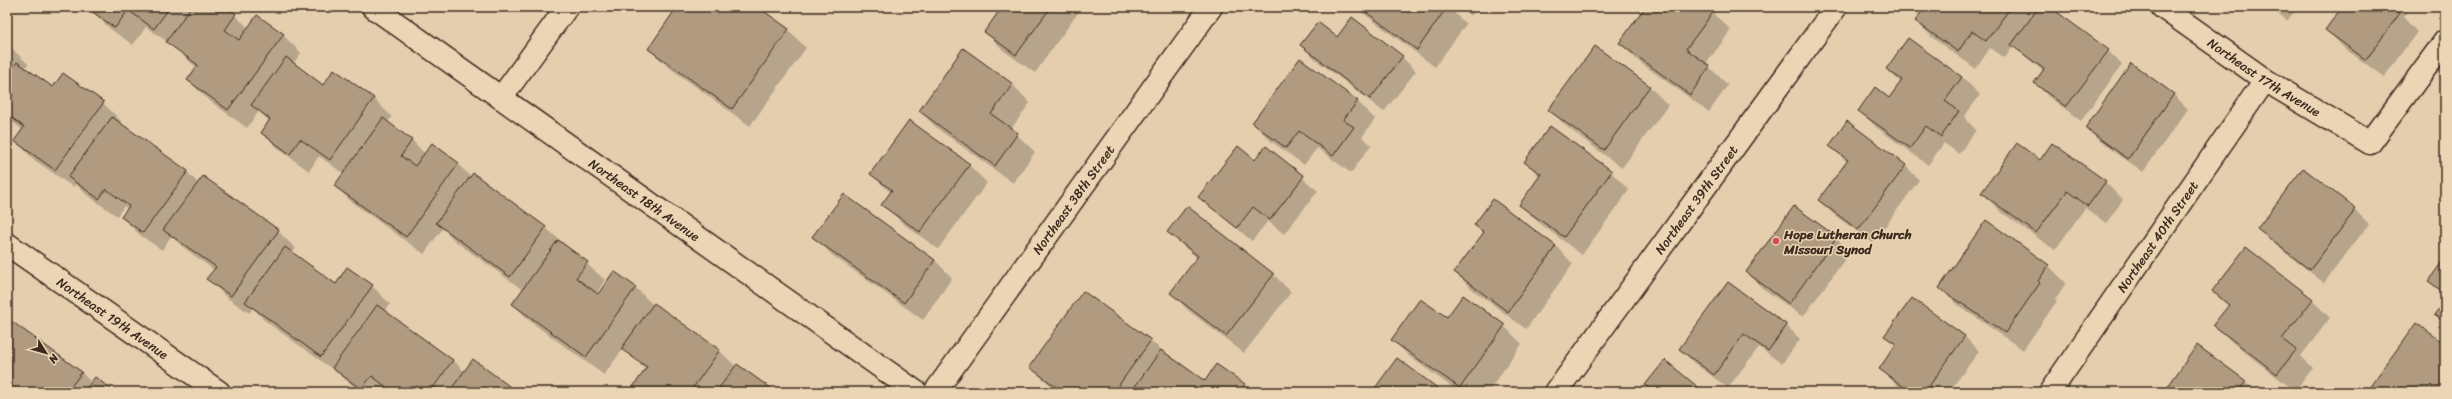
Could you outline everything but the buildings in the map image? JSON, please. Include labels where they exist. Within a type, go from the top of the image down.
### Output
[{"type":"street","name":"Northeast 18th Avenue","points":[[373,7],[916,392]]},
{"type":"street","points":[[501,98],[567,7]]},
{"type":"street","name":"Northeast 38th Street","points":[[935,392],[1211,7]]},
{"type":"street","name":"Northeast 39th Street","points":[[1556,392],[1836,7]]},
{"type":"street","name":"Northeast 17th Avenue","points":[[2162,7],[2265,80],[2370,142],[2445,41]]},
{"type":"street","name":"Northeast 40th Street","points":[[2050,392],[2265,80]]},
{"type":"street","name":"Northeast 19th Avenue","points":[[7,244],[220,392]]},
{"type":"place","name":"Hope Lutheran Church Missouri Synod","points":[[1776,241]]}]
